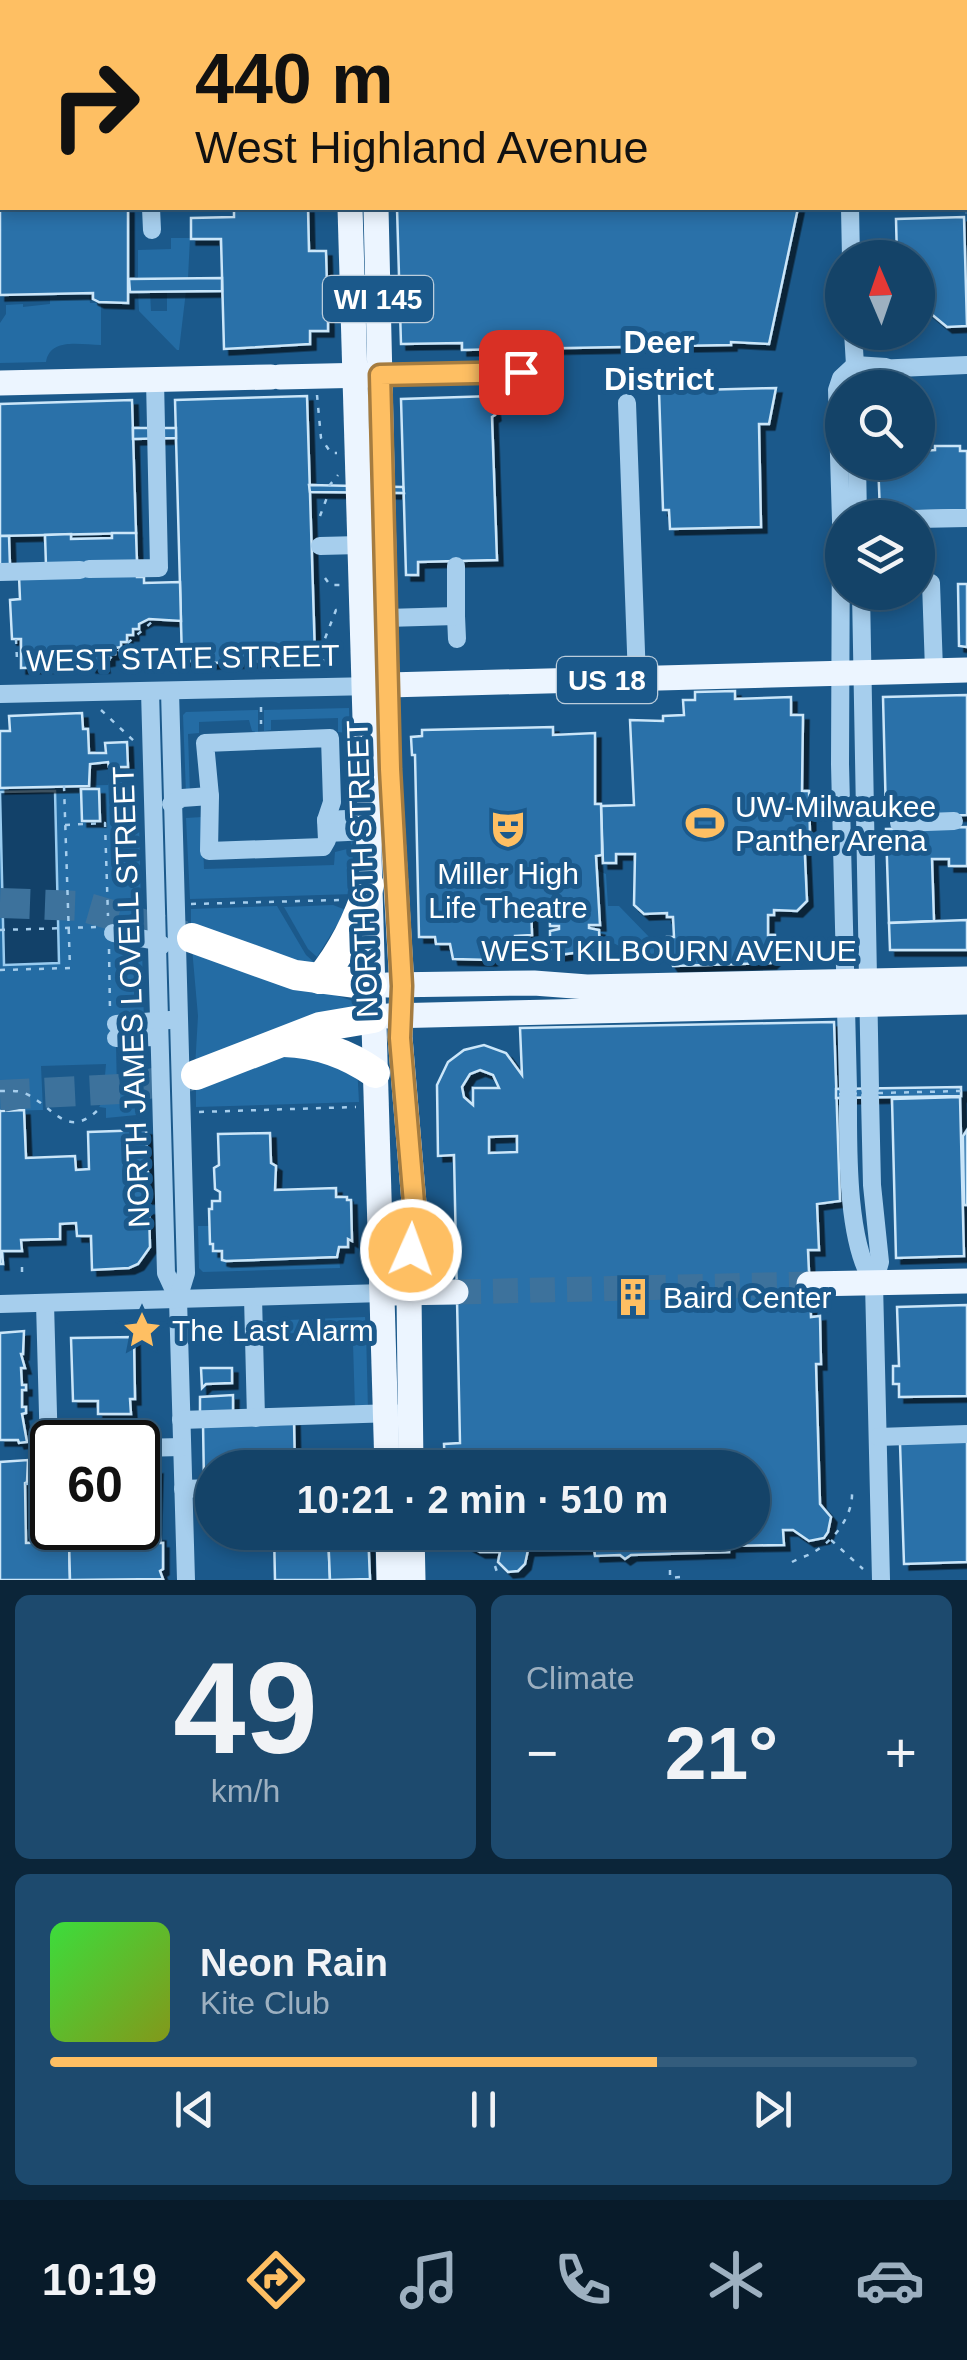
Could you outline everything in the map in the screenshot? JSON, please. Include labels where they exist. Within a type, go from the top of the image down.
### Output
[{"type":"highway","points":[[320,979],[334,962],[369,885]]},
{"type":"highway","points":[[183,946],[320,979],[387,985]]},
{"type":"highway","points":[[196,1075],[320,1027],[387,1016]]},
{"type":"highway","points":[[276,1042],[317,1046],[375,1072]]},
{"type":"main road","name":"NORTH 6TH STREET","points":[[363,215],[368,375],[386,618],[376,686],[367,825],[369,885],[387,985]]},
{"type":"main road","name":"NORTH 6TH STREET","points":[[368,375],[360,545],[376,686],[387,1016],[408,1139],[414,1203],[396,1293]]},
{"type":"main road","points":[[0,384],[368,375]]},
{"type":"main road","name":"WEST STATE STREET","points":[[376,686],[967,670]]},
{"type":"main road","name":"WEST KILBOURN AVENUE","points":[[856,993],[967,979]]},
{"type":"main road","name":"WEST KILBOURN AVENUE","points":[[387,985],[534,983],[587,988],[627,998]]},
{"type":"main road","name":"WEST KILBOURN AVENUE","points":[[387,1016],[627,998],[856,993],[967,1002]]},
{"type":"main road","name":"NORTH 6TH STREET","points":[[387,1016],[375,1072],[378,1140],[396,1293],[399,1450]]},
{"type":"main road","points":[[809,1284],[967,1281]]},
{"type":"main road","points":[[396,1293],[456,1292]]},
{"type":"main road","points":[[389,1550],[390,1580]]},
{"type":"main road","points":[[413,1550],[414,1580]]},
{"type":"street","points":[[151,210],[152,230]]},
{"type":"street","points":[[850,210],[851,240]]},
{"type":"street","points":[[854,350],[855,365]]},
{"type":"street","points":[[850,370],[855,365],[967,364]]},
{"type":"street","points":[[874,370],[886,367]]},
{"type":"street","points":[[368,375],[521,372]]},
{"type":"street","points":[[0,572],[159,568],[154,380]]},
{"type":"street","points":[[628,403],[636,679]]},
{"type":"street","points":[[935,519],[967,518]]},
{"type":"street","points":[[320,546],[360,545]]},
{"type":"street","points":[[456,566],[457,639]]},
{"type":"street","points":[[850,610],[852,673],[862,721],[864,824],[856,993],[845,1093],[848,1159],[860,1252],[874,1283]]},
{"type":"street","points":[[859,610],[852,673],[839,722],[841,824],[856,993],[870,1093],[872,1185],[880,1262],[874,1283],[882,1580]]},
{"type":"street","points":[[932,610],[934,670]]},
{"type":"street","points":[[386,618],[456,616]]},
{"type":"street","name":"WEST STATE STREET","points":[[0,694],[376,686]]},
{"type":"street","name":"NORTH JAMES LOVELL STREET","points":[[150,691],[166,1273],[178,1299]]},
{"type":"street","name":"NORTH JAMES LOVELL STREET","points":[[170,691],[171,804],[183,946],[177,1011],[186,1273],[178,1299],[186,1580]]},
{"type":"street","points":[[839,722],[862,721]]},
{"type":"street","points":[[330,738],[332,802],[323,847],[208,851],[210,801],[205,743],[330,738]]},
{"type":"street","points":[[171,804],[182,798],[210,801]]},
{"type":"street","points":[[841,824],[961,821]]},
{"type":"street","points":[[326,826],[367,825]]},
{"type":"street","points":[[111,930],[183,946]]},
{"type":"street","points":[[116,1031],[159,1030],[177,1011]]},
{"type":"street","points":[[378,1140],[408,1139]]},
{"type":"street","points":[[0,1304],[396,1293]]},
{"type":"street","points":[[253,1296],[256,1418]]},
{"type":"street","points":[[44,1303],[48,1420]]},
{"type":"street","points":[[181,1420],[398,1413]]},
{"type":"street","points":[[878,1438],[967,1434]]},
{"type":"street","points":[[160,1448],[182,1447]]},
{"type":"street","points":[[183,1489],[195,1489]]},
{"type":"path","points":[[316,393],[322,438],[331,453],[338,452]]},
{"type":"path","points":[[328,486],[339,475]]},
{"type":"path","points":[[320,516],[329,492]]},
{"type":"path","points":[[325,578],[330,585],[343,585]]},
{"type":"path","points":[[325,664],[326,630],[336,610],[344,610]]},
{"type":"path","points":[[110,660],[154,621]]},
{"type":"path","points":[[16,639],[17,660]]},
{"type":"path","points":[[122,648],[138,669]]},
{"type":"path","points":[[261,706],[262,741]]},
{"type":"path","points":[[100,710],[132,739]]},
{"type":"path","points":[[0,970],[70,968],[65,928],[64,786]]},
{"type":"path","points":[[191,904],[339,900]]},
{"type":"path","points":[[0,930],[111,930]]},
{"type":"path","points":[[0,1091],[22,1091],[66,1121],[84,1120],[101,1108]]},
{"type":"path","points":[[845,1093],[961,1092]]},
{"type":"path","points":[[197,1112],[363,1107]]},
{"type":"path","points":[[25,1484],[30,1484]]},
{"type":"path","points":[[792,1562],[813,1553],[844,1523],[852,1507],[852,1492]]},
{"type":"path","points":[[829,1538],[863,1569]]},
{"type":"path","points":[[495,1566],[500,1578]]},
{"type":"path","points":[[670,1570],[670,1578],[681,1578]]},
{"type":"shaded area","points":[[171,238],[190,238],[188,278],[138,279],[138,250],[171,249]]},
{"type":"shaded area","points":[[186,291],[177,350],[139,311],[138,292],[150,292],[151,311],[167,311],[167,292]]},
{"type":"shaded area","points":[[89,293],[90,303],[101,303],[101,345],[60,346],[53,349],[46,362],[0,363],[0,323],[6,305],[50,304],[50,294]]},
{"type":"shaded area","points":[[349,708],[349,816],[347,733],[338,732],[338,718],[271,720],[271,730],[264,731],[264,710]]},
{"type":"shaded area","points":[[258,710],[258,733],[252,731],[249,720],[199,722],[199,733],[188,734],[190,794],[186,794],[183,715]]},
{"type":"shaded area","points":[[122,782],[122,788],[115,792],[122,792],[122,799],[110,800],[110,818],[131,817],[139,822],[141,910],[113,922],[114,945],[142,949],[145,1061],[129,1061],[116,1046],[117,1090],[146,1089],[147,1114],[106,1118],[106,1108],[99,1107],[108,1094],[104,1087],[106,1064],[41,1066],[43,1110],[0,1111],[0,788]]},
{"type":"shaded area","points":[[55,791],[59,963],[4,965],[0,792]]},
{"type":"shaded area","points":[[202,817],[204,869],[334,865],[335,852],[351,848],[352,834],[354,894],[190,899],[186,818]]},
{"type":"shaded area","points":[[596,870],[606,874],[608,906],[619,906],[652,940],[646,946],[654,948],[654,958],[621,947],[589,928],[600,925]]},
{"type":"shaded area","points":[[333,905],[346,910],[317,957],[308,949],[284,907]]},
{"type":"shaded area","points":[[277,906],[306,955],[315,963],[306,966],[191,929],[191,909]]},
{"type":"shaded area","points":[[192,948],[353,1001],[354,1008],[272,1031],[195,1068],[198,1016]]},
{"type":"shaded area","points":[[284,1051],[357,1067],[359,1102],[196,1107],[196,1083]]},
{"type":"shaded area","points":[[198,1226],[209,1226],[210,1244],[222,1251],[222,1260],[339,1256],[340,1268],[203,1272],[199,1268]]},
{"type":"shaded area","points":[[365,1317],[366,1328],[298,1330],[266,1334],[266,1339],[262,1339],[261,1321]]},
{"type":"shaded area","points":[[366,1331],[368,1410],[355,1410],[353,1343],[342,1342],[341,1332],[345,1332],[346,1338]]},
{"type":"shaded area","points":[[30,1488],[30,1543],[26,1543],[26,1489]]},
{"type":"building","points":[[0,210],[128,210],[128,303],[99,302],[93,299],[93,293],[0,295]]},
{"type":"building","points":[[234,210],[308,210],[309,251],[326,251],[328,322],[328,331],[310,331],[310,344],[224,349],[221,239],[191,239],[191,218],[234,217]]},
{"type":"building","points":[[397,210],[798,210],[769,344],[462,350],[462,343],[401,344]]},
{"type":"building","points":[[964,217],[967,326],[947,327],[935,317],[935,240],[897,240],[896,219]]},
{"type":"building","points":[[222,278],[222,291],[130,292],[129,279]]},
{"type":"building","points":[[776,388],[769,424],[759,424],[761,527],[670,529],[669,510],[663,510],[659,391]]},
{"type":"building","points":[[307,396],[315,656],[211,663],[182,660],[175,400]]},
{"type":"building","points":[[492,396],[497,560],[418,562],[418,575],[406,575],[401,399]]},
{"type":"building","points":[[132,400],[136,533],[0,536],[0,404]]},
{"type":"building","points":[[133,428],[176,428],[176,438],[133,439]]},
{"type":"building","points":[[935,446],[960,446],[960,451],[967,451],[967,510],[935,511],[935,500],[880,500],[879,480],[935,480]]},
{"type":"building","points":[[309,485],[403,487],[404,493],[310,492]]},
{"type":"building","points":[[112,533],[136,533],[137,563],[46,566],[45,535],[112,538]]},
{"type":"building","points":[[0,536],[9,536],[10,566],[0,566]]},
{"type":"building","points":[[137,573],[137,577],[144,577],[144,583],[180,582],[181,621],[149,619],[139,624],[133,635],[127,635],[127,642],[121,642],[115,654],[109,654],[109,660],[103,661],[104,667],[91,667],[91,662],[85,666],[21,668],[21,639],[12,639],[10,600],[20,599],[19,576]]},
{"type":"building","points":[[958,584],[967,584],[967,647],[959,646]]},
{"type":"building","name":"UW-Milwaukee Panther Arena","points":[[735,691],[735,699],[791,697],[791,715],[803,715],[802,791],[809,791],[810,835],[804,835],[807,901],[797,911],[774,910],[774,915],[768,915],[768,935],[775,935],[776,958],[771,963],[673,966],[668,958],[667,937],[674,937],[673,917],[667,917],[667,913],[644,914],[634,905],[635,854],[616,854],[616,863],[603,863],[601,806],[634,805],[630,720],[663,721],[663,716],[684,715],[683,700],[695,700],[695,692]]},
{"type":"building","points":[[967,695],[967,815],[886,817],[883,697]]},
{"type":"building","points":[[82,713],[83,729],[88,729],[89,753],[106,753],[105,743],[127,742],[128,767],[109,767],[108,762],[90,764],[89,786],[0,788],[0,731],[10,731],[9,716]]},
{"type":"building","name":"Miller High Life Theatre","points":[[553,727],[553,735],[595,733],[595,804],[601,804],[602,855],[596,856],[600,925],[589,928],[599,930],[600,955],[582,952],[550,956],[550,931],[559,926],[550,926],[549,902],[531,902],[532,935],[515,936],[515,942],[502,943],[500,956],[491,960],[453,959],[450,944],[436,944],[435,937],[419,937],[415,755],[411,737],[422,736],[422,730]]},
{"type":"building","points":[[81,789],[99,789],[100,821],[82,821]]},
{"type":"building","points":[[967,827],[967,866],[949,866],[949,859],[932,859],[934,921],[889,923],[886,829]]},
{"type":"building","points":[[967,920],[967,950],[890,950],[889,923]]},
{"type":"building","name":"Baird Center","points":[[834,1022],[840,1201],[817,1204],[819,1250],[808,1250],[811,1317],[820,1316],[821,1364],[816,1364],[820,1504],[831,1517],[824,1538],[809,1541],[793,1530],[783,1530],[784,1545],[770,1545],[770,1450],[444,1450],[444,1444],[460,1443],[454,1155],[438,1156],[437,1085],[448,1062],[464,1050],[484,1045],[506,1053],[522,1075],[520,1028]],"holes":[[[480,1070],[493,1075],[499,1088],[473,1088],[473,1105],[464,1097],[462,1087],[470,1074]],[[517,1136],[517,1152],[489,1153],[489,1137]]]},
{"type":"building","points":[[961,1087],[961,1096],[836,1098],[836,1089]]},
{"type":"building","points":[[960,1097],[964,1256],[896,1258],[892,1099]]},
{"type":"building","points":[[24,1110],[26,1158],[75,1156],[76,1170],[89,1169],[88,1132],[146,1130],[149,1198],[145,1198],[150,1247],[138,1264],[92,1270],[91,1236],[77,1236],[76,1223],[60,1224],[60,1239],[21,1240],[22,1251],[2,1251],[0,1264],[0,1111]]},
{"type":"building","points":[[967,1130],[967,1205],[964,1205],[963,1136]]},
{"type":"building","points":[[270,1133],[271,1163],[276,1166],[275,1190],[336,1188],[336,1197],[351,1200],[352,1241],[348,1239],[348,1247],[339,1247],[337,1257],[226,1261],[222,1260],[222,1251],[213,1251],[209,1209],[212,1201],[220,1201],[214,1168],[219,1165],[218,1134]]},
{"type":"building","points":[[967,1305],[967,1396],[899,1397],[899,1384],[893,1384],[893,1366],[899,1366],[897,1307]]},
{"type":"building","points":[[24,1331],[21,1354],[25,1368],[21,1368],[22,1385],[26,1385],[26,1390],[22,1390],[22,1407],[26,1407],[26,1413],[22,1414],[27,1442],[19,1443],[0,1440],[0,1333]]},
{"type":"building","points":[[134,1337],[135,1399],[130,1399],[131,1414],[98,1414],[98,1401],[73,1401],[71,1338]]},
{"type":"building","points":[[201,1368],[232,1368],[232,1383],[206,1384],[202,1388]]},
{"type":"building","points":[[233,1395],[233,1414],[200,1412],[200,1397]]},
{"type":"building","points":[[294,1421],[295,1450],[203,1450],[203,1423]]},
{"type":"building","points":[[967,1441],[967,1562],[904,1564],[900,1443]]},
{"type":"building","points":[[28,1460],[26,1543],[30,1543],[30,1550],[69,1550],[70,1580],[0,1580],[0,1462]]},
{"type":"building","points":[[163,1543],[163,1579],[70,1580],[69,1550],[160,1550]]},
{"type":"building","points":[[274,1550],[329,1550],[330,1580],[275,1580]]},
{"type":"building","points":[[329,1550],[369,1550],[370,1579],[330,1580]]},
{"type":"building","name":"Baird Center","points":[[476,1550],[528,1550],[525,1564],[518,1571],[508,1572],[498,1562],[500,1552]]},
{"type":"building","name":"Baird Center","points":[[594,1550],[729,1550],[631,1555],[625,1559],[620,1555],[595,1556]]},
{"type":"tunnel","points":[[0,903],[81,906],[184,936]]},
{"type":"tunnel","points":[[0,1095],[121,1089],[191,1076]]},
{"type":"tunnel","points":[[11,1095],[14,1110]]},
{"type":"tunnel","points":[[456,1292],[809,1284]]},
{"type":"place","name":"UW-Milwaukee Panther Arena","points":[[705,823]]},
{"type":"place","name":"Miller High Life Theatre","points":[[508,829]]},
{"type":"place","name":"Baird Center","points":[[633,1297]]},
{"type":"place","name":"The Last Alarm","points":[[142,1330]]},
{"type":"district","name":"Deer District","points":[[659,360]]},
{"type":"route","points":[[411,1250],[414,1203],[400,1038],[402,986],[390,769],[380,375],[521,372]]}]
